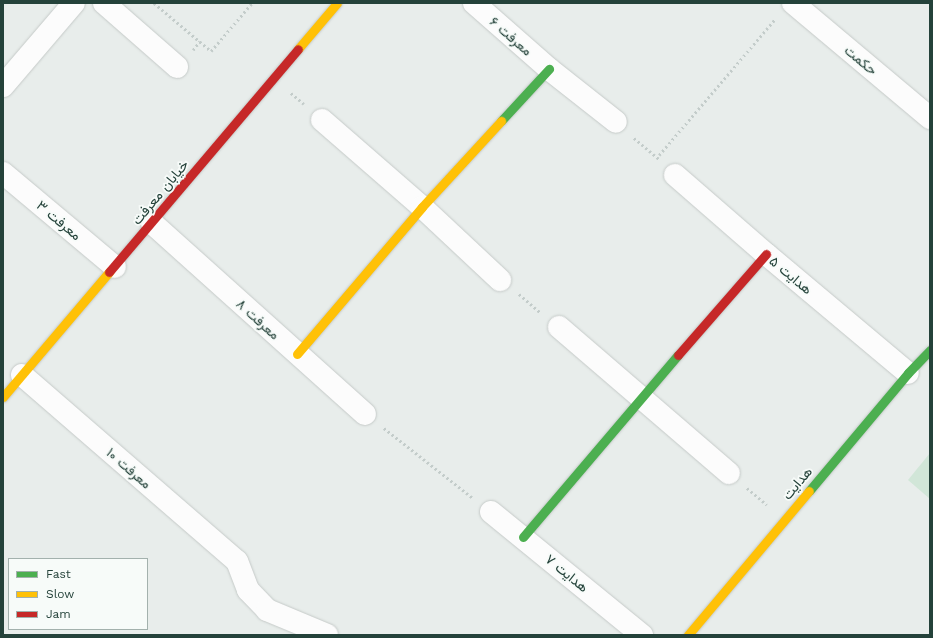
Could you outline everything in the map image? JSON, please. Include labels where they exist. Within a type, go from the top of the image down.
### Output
[{"type":"street","points":[[3,86],[74,3]]},
{"type":"street","points":[[104,3],[178,67]]},
{"type":"street","name":"خیابان معرفت","points":[[3,397],[115,267],[337,3]]},
{"type":"street","name":"معرفت ۶","points":[[474,3],[549,70],[616,122]]},
{"type":"street","name":"حکمت","points":[[785,9],[930,118]]},
{"type":"street","points":[[297,354],[422,207],[549,70]]},
{"type":"street","points":[[322,120],[422,207],[500,280]]},
{"type":"street","name":"معرفت ۳","points":[[3,173],[115,267]]},
{"type":"street","name":"هدایت ۵","points":[[675,175],[766,254],[908,373]]},
{"type":"street","name":"معرفت ۸","points":[[152,223],[365,414]]},
{"type":"street","points":[[523,537],[641,397],[766,254]]},
{"type":"street","points":[[559,327],[729,473]]},
{"type":"street","name":"هدایت","points":[[688,635],[908,373],[930,350]]},
{"type":"street","name":"معرفت ۱۰","points":[[22,375],[237,561],[248,590],[267,610],[328,635]]},
{"type":"street","name":"هدایت ۷","points":[[491,512],[642,635]]},
{"type":"path","points":[[154,3],[212,50],[252,3]]},
{"type":"path","points":[[657,157],[785,9]]},
{"type":"path","points":[[274,78],[322,120]]},
{"type":"path","points":[[616,122],[657,157],[675,175]]},
{"type":"path","points":[[500,280],[559,327]]},
{"type":"path","points":[[365,414],[491,512]]},
{"type":"path","points":[[729,473],[785,519]]},
{"type":"green space","points":[[930,453],[930,499],[908,480]]},
{"type":"traffic: fast","points":[[501,121],[549,69]]},
{"type":"traffic: fast","points":[[809,491],[908,373],[930,350]]},
{"type":"traffic: fast","points":[[523,537],[678,355]]},
{"type":"traffic: slow","points":[[298,49],[337,3]]},
{"type":"traffic: slow","points":[[297,354],[422,207],[501,121]]},
{"type":"traffic: slow","points":[[3,397],[109,272]]},
{"type":"traffic: slow","points":[[688,635],[809,491]]},
{"type":"traffic: jam","points":[[109,272],[298,49]]},
{"type":"traffic: jam","points":[[678,355],[766,254]]}]
